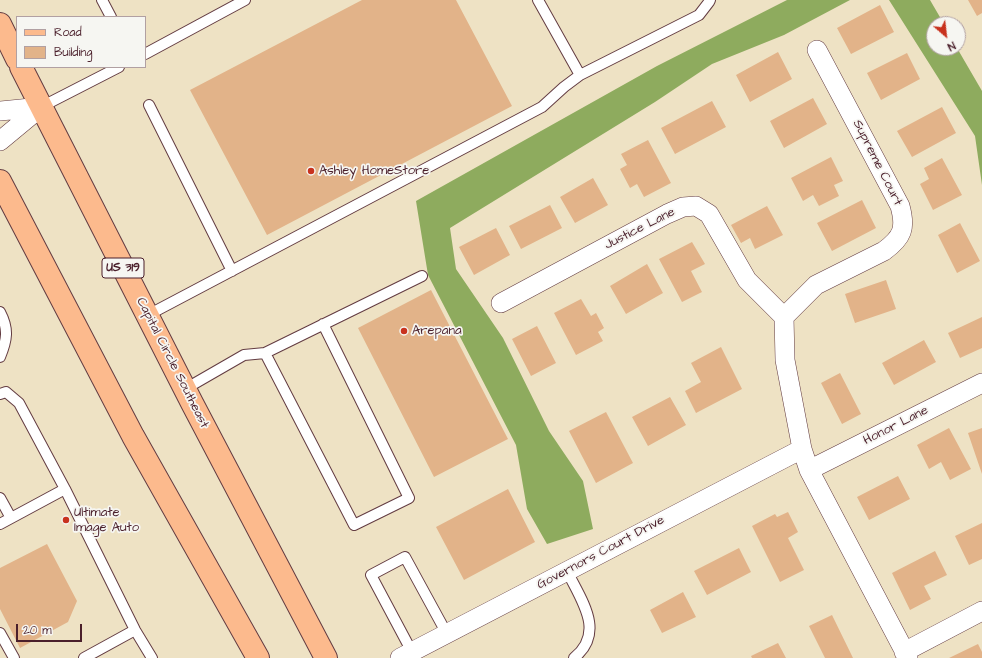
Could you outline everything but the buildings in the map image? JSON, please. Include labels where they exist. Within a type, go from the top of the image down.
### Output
[{"type":"main road","points":[[0,24],[16,57]]},
{"type":"main road","name":"Capital Circle Southeast","points":[[22,68],[185,389],[326,658]]},
{"type":"main road","points":[[0,181],[133,436],[259,657]]},
{"type":"street","name":"Supreme Court","points":[[784,318],[816,285],[884,251],[892,245],[900,235],[904,220],[900,206],[817,50]]},
{"type":"street","points":[[0,111],[41,107]]},
{"type":"street","points":[[0,141],[41,107]]},
{"type":"street","name":"Justice Lane","points":[[501,303],[668,214],[683,207],[696,206],[709,214],[747,280],[784,318]]},
{"type":"street","points":[[784,318],[785,360],[802,449],[809,470],[906,655],[982,611]]},
{"type":"street","name":"Honor Lane","points":[[809,470],[982,383]]},
{"type":"street","name":"Governors Court Drive","points":[[406,655],[802,449]]},
{"type":"lane","points":[[102,0],[110,16]]},
{"type":"lane","points":[[146,53],[245,0]]},
{"type":"lane","points":[[538,0],[580,75]]},
{"type":"lane","points":[[148,315],[542,106],[580,75],[700,15],[710,0]]},
{"type":"lane","points":[[41,107],[117,68]]},
{"type":"lane","points":[[149,105],[232,271]]},
{"type":"lane","points":[[185,389],[244,356],[265,353],[422,276]]},
{"type":"lane","points":[[0,312],[6,323],[6,339],[0,357]]},
{"type":"lane","points":[[265,353],[354,526],[409,498],[323,324]]},
{"type":"lane","points":[[0,394],[6,392],[19,403],[65,489],[136,630],[152,658]]},
{"type":"lane","points":[[0,524],[65,489]]},
{"type":"lane","points":[[0,498],[11,518]]},
{"type":"lane","points":[[406,655],[371,575],[405,557],[447,634]]},
{"type":"lane","points":[[567,571],[588,614],[590,635],[585,648],[574,658]]},
{"type":"lane","points":[[84,658],[136,630]]},
{"type":"lane","points":[[0,633],[14,658]]},
{"type":"green space","points":[[787,0],[850,0],[784,35],[712,64],[655,102],[450,228],[456,269],[503,338],[549,431],[583,481],[593,529],[547,544],[527,509],[516,445],[428,275],[416,201],[657,66]]},
{"type":"green space","points":[[889,0],[930,0],[939,16],[926,16],[926,56],[962,56],[982,91],[982,185],[975,136]]},
{"type":"place","name":"Ashley HomeStore","points":[[311,171]]},
{"type":"place","name":"Arepana","points":[[404,331]]},
{"type":"place","name":"Ultimate Image Auto","points":[[66,520]]}]
